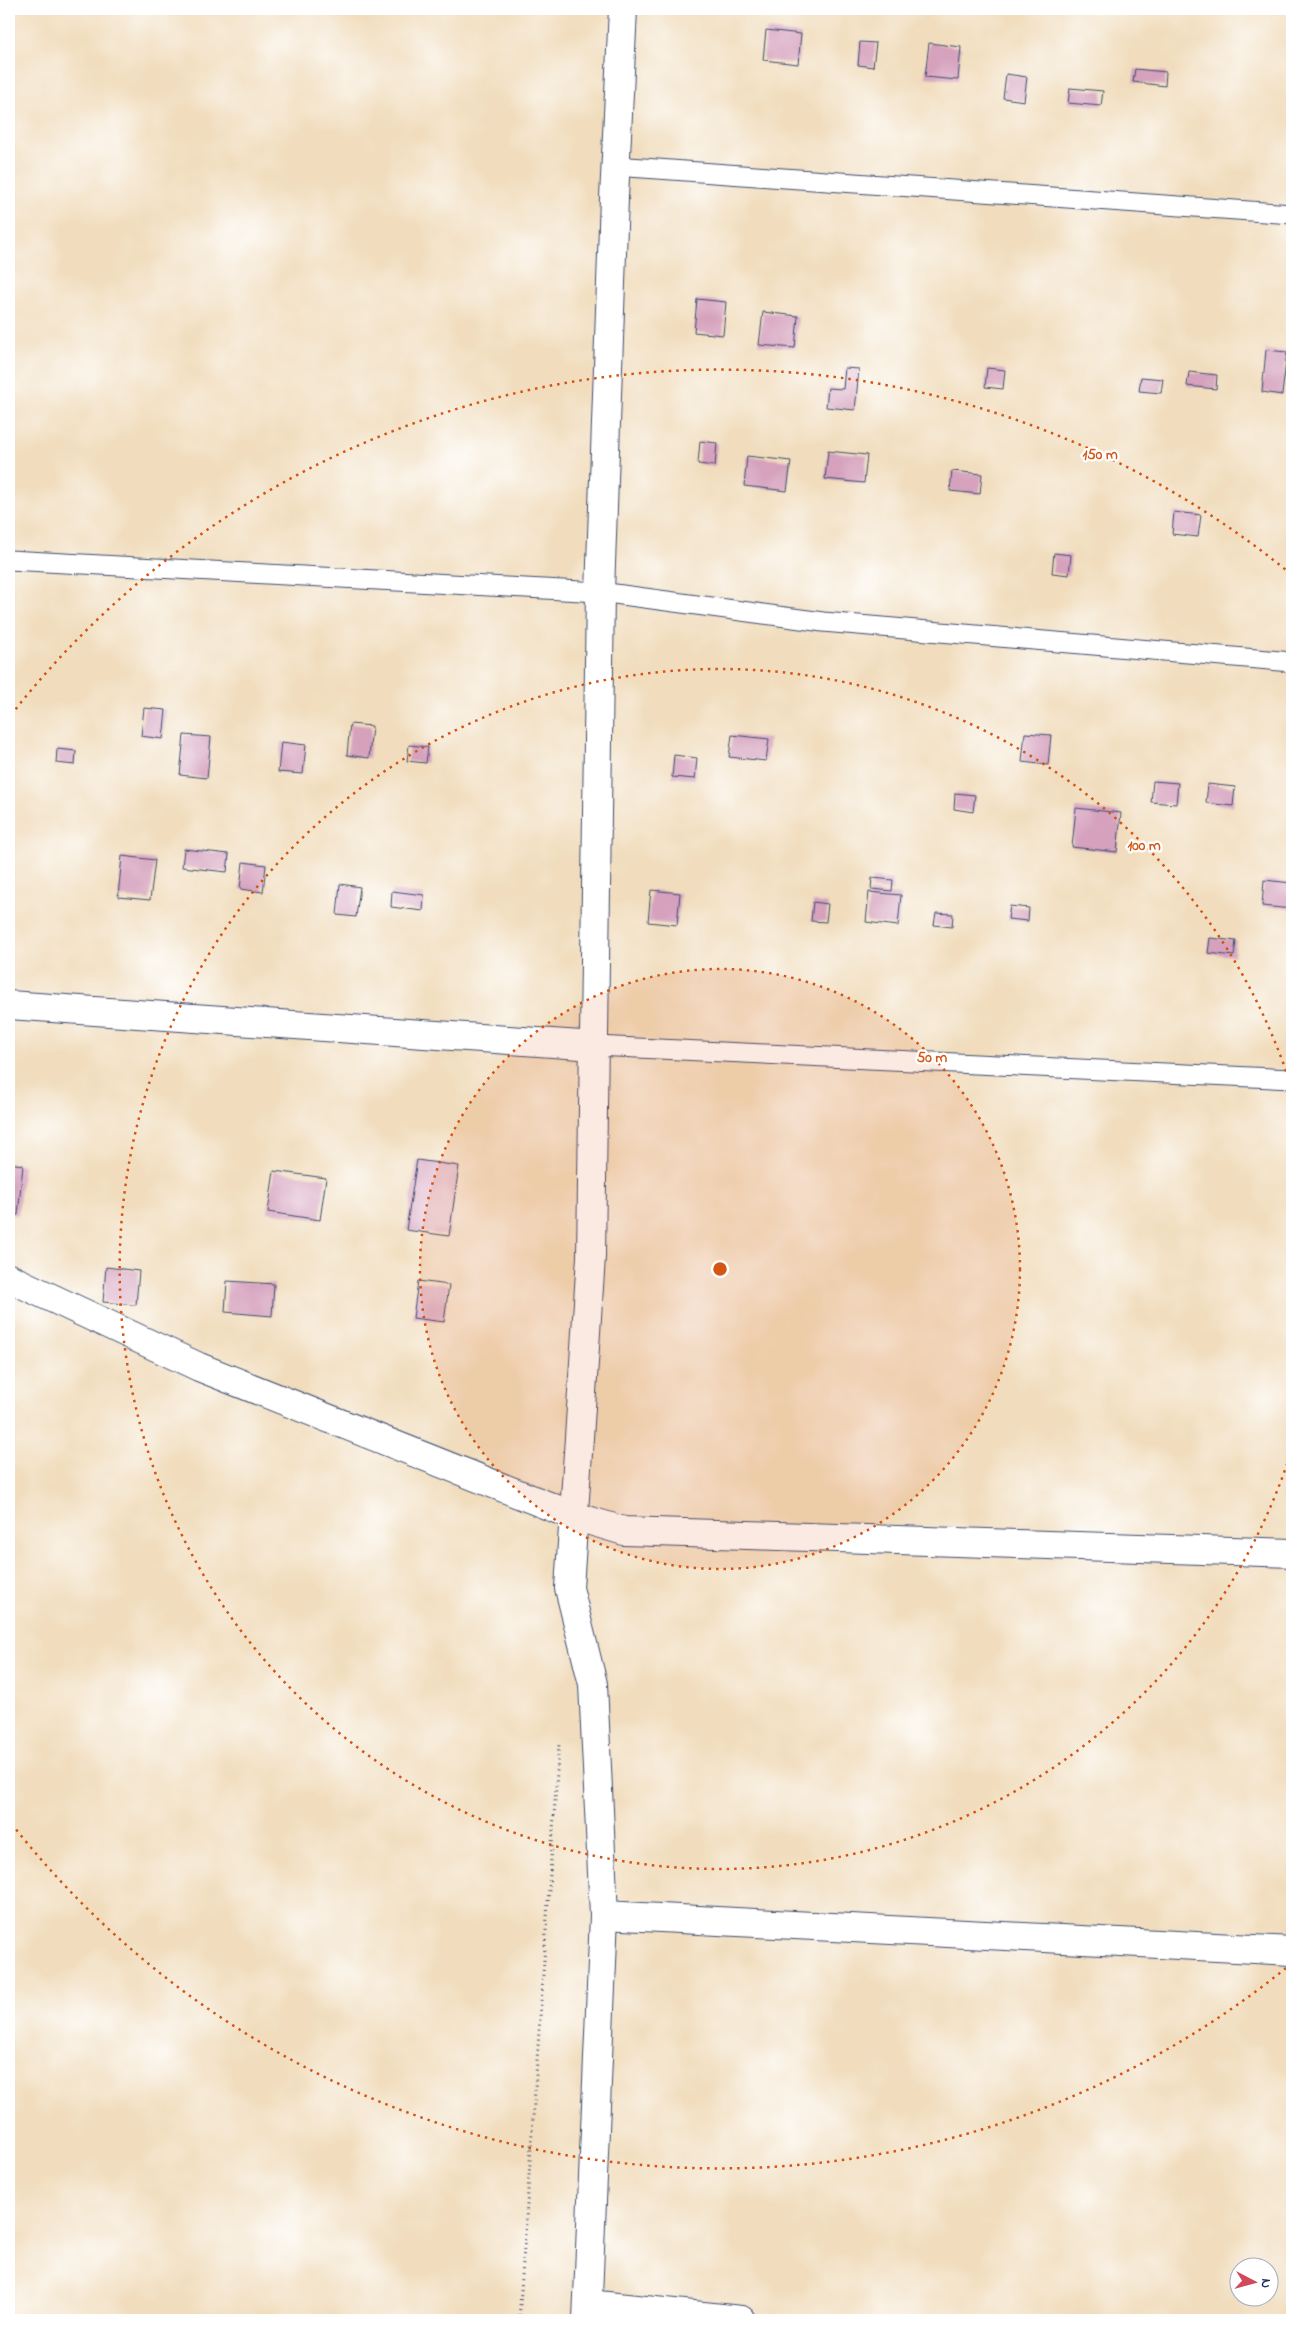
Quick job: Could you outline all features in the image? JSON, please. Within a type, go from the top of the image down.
[{"type":"street","points":[[624,9],[615,166],[600,592],[591,1256],[569,1588],[593,1684],[604,1915],[587,2312],[741,2320]]},
{"type":"street","points":[[9,1005],[595,1046]]},
{"type":"street","points":[[9,1278],[199,1367],[574,1516],[624,1531],[1292,1553]]},
{"type":"street","points":[[604,1915],[1292,1951]]},
{"type":"lane","points":[[615,166],[1292,214]]},
{"type":"lane","points":[[9,560],[600,592],[823,622],[1292,662]]},
{"type":"lane","points":[[595,1046],[1292,1079]]},
{"type":"path","points":[[519,2320],[559,1737]]},
{"type":"building","points":[[766,30],[801,34],[798,64],[763,60]]},
{"type":"building","points":[[860,42],[876,43],[873,67],[858,65]]},
{"type":"building","points":[[929,43],[961,47],[958,80],[925,77]]},
{"type":"building","points":[[1135,69],[1166,72],[1165,86],[1133,82]]},
{"type":"building","points":[[1006,74],[1027,77],[1024,101],[1003,98]]},
{"type":"building","points":[[1070,88],[1103,91],[1101,106],[1068,103]]},
{"type":"building","points":[[697,299],[726,302],[723,335],[694,332]]},
{"type":"building","points":[[763,312],[798,316],[795,348],[759,345]]},
{"type":"building","points":[[1266,350],[1287,352],[1282,395],[1262,392]]},
{"type":"building","points":[[845,368],[859,369],[855,410],[826,407],[828,388],[843,389]]},
{"type":"building","points":[[987,368],[1005,370],[1003,389],[985,387]]},
{"type":"building","points":[[1189,372],[1217,375],[1216,389],[1187,386]]},
{"type":"building","points":[[1141,377],[1163,379],[1161,393],[1139,391]]},
{"type":"building","points":[[700,441],[717,443],[715,466],[698,464]]},
{"type":"building","points":[[828,451],[867,455],[864,483],[825,479]]},
{"type":"building","points":[[747,456],[791,461],[787,491],[744,486]]},
{"type":"building","points":[[952,471],[982,474],[980,494],[950,491]]},
{"type":"building","points":[[1174,512],[1201,515],[1198,537],[1172,534]]},
{"type":"building","points":[[1054,553],[1071,555],[1069,575],[1052,573]]},
{"type":"building","points":[[144,708],[166,710],[163,739],[141,736]]},
{"type":"building","points":[[350,724],[372,726],[369,758],[347,755]]},
{"type":"building","points":[[1025,733],[1051,735],[1048,765],[1022,762]]},
{"type":"building","points":[[184,735],[211,737],[207,778],[180,775]]},
{"type":"building","points":[[732,735],[769,739],[766,761],[729,757]]},
{"type":"building","points":[[281,742],[306,745],[303,774],[278,772]]},
{"type":"building","points":[[409,745],[428,747],[426,763],[407,761]]},
{"type":"building","points":[[57,749],[76,751],[75,765],[56,763]]},
{"type":"building","points":[[674,755],[697,758],[695,779],[672,777]]},
{"type":"building","points":[[1153,781],[1178,783],[1176,804],[1151,802]]},
{"type":"building","points":[[1208,784],[1235,787],[1233,806],[1206,803]]},
{"type":"building","points":[[955,793],[975,795],[973,812],[954,809]]},
{"type":"building","points":[[1292,804],[1292,817],[1289,816]]},
{"type":"building","points":[[1076,808],[1121,813],[1117,852],[1072,847]]},
{"type":"building","points":[[184,849],[229,854],[227,872],[182,867]]},
{"type":"building","points":[[122,856],[155,860],[150,900],[118,897]]},
{"type":"building","points":[[9,859],[14,860],[12,880],[9,879]]},
{"type":"building","points":[[243,862],[266,865],[263,892],[240,889]]},
{"type":"building","points":[[872,878],[893,880],[892,891],[871,889]]},
{"type":"building","points":[[1264,880],[1292,883],[1292,909],[1262,906]]},
{"type":"building","points":[[340,884],[360,887],[356,917],[337,915]]},
{"type":"building","points":[[651,890],[680,893],[677,925],[648,922]]},
{"type":"building","points":[[392,891],[424,895],[423,911],[391,907]]},
{"type":"building","points":[[869,892],[901,895],[898,926],[866,922]]},
{"type":"building","points":[[813,902],[828,904],[826,922],[811,921]]},
{"type":"building","points":[[1010,906],[1029,908],[1028,921],[1008,919]]},
{"type":"building","points":[[936,913],[953,914],[952,927],[934,925]]},
{"type":"building","points":[[1210,938],[1236,941],[1234,956],[1208,953]]},
{"type":"building","points":[[417,1160],[459,1166],[449,1236],[406,1230]]},
{"type":"building","points":[[9,1163],[23,1165],[18,1215],[9,1214]]},
{"type":"building","points":[[274,1171],[326,1178],[320,1220],[268,1212]]},
{"type":"building","points":[[106,1267],[139,1271],[136,1305],[103,1302]]},
{"type":"building","points":[[227,1281],[274,1284],[272,1316],[225,1312]]},
{"type":"building","points":[[418,1281],[449,1285],[444,1322],[413,1318]]}]
